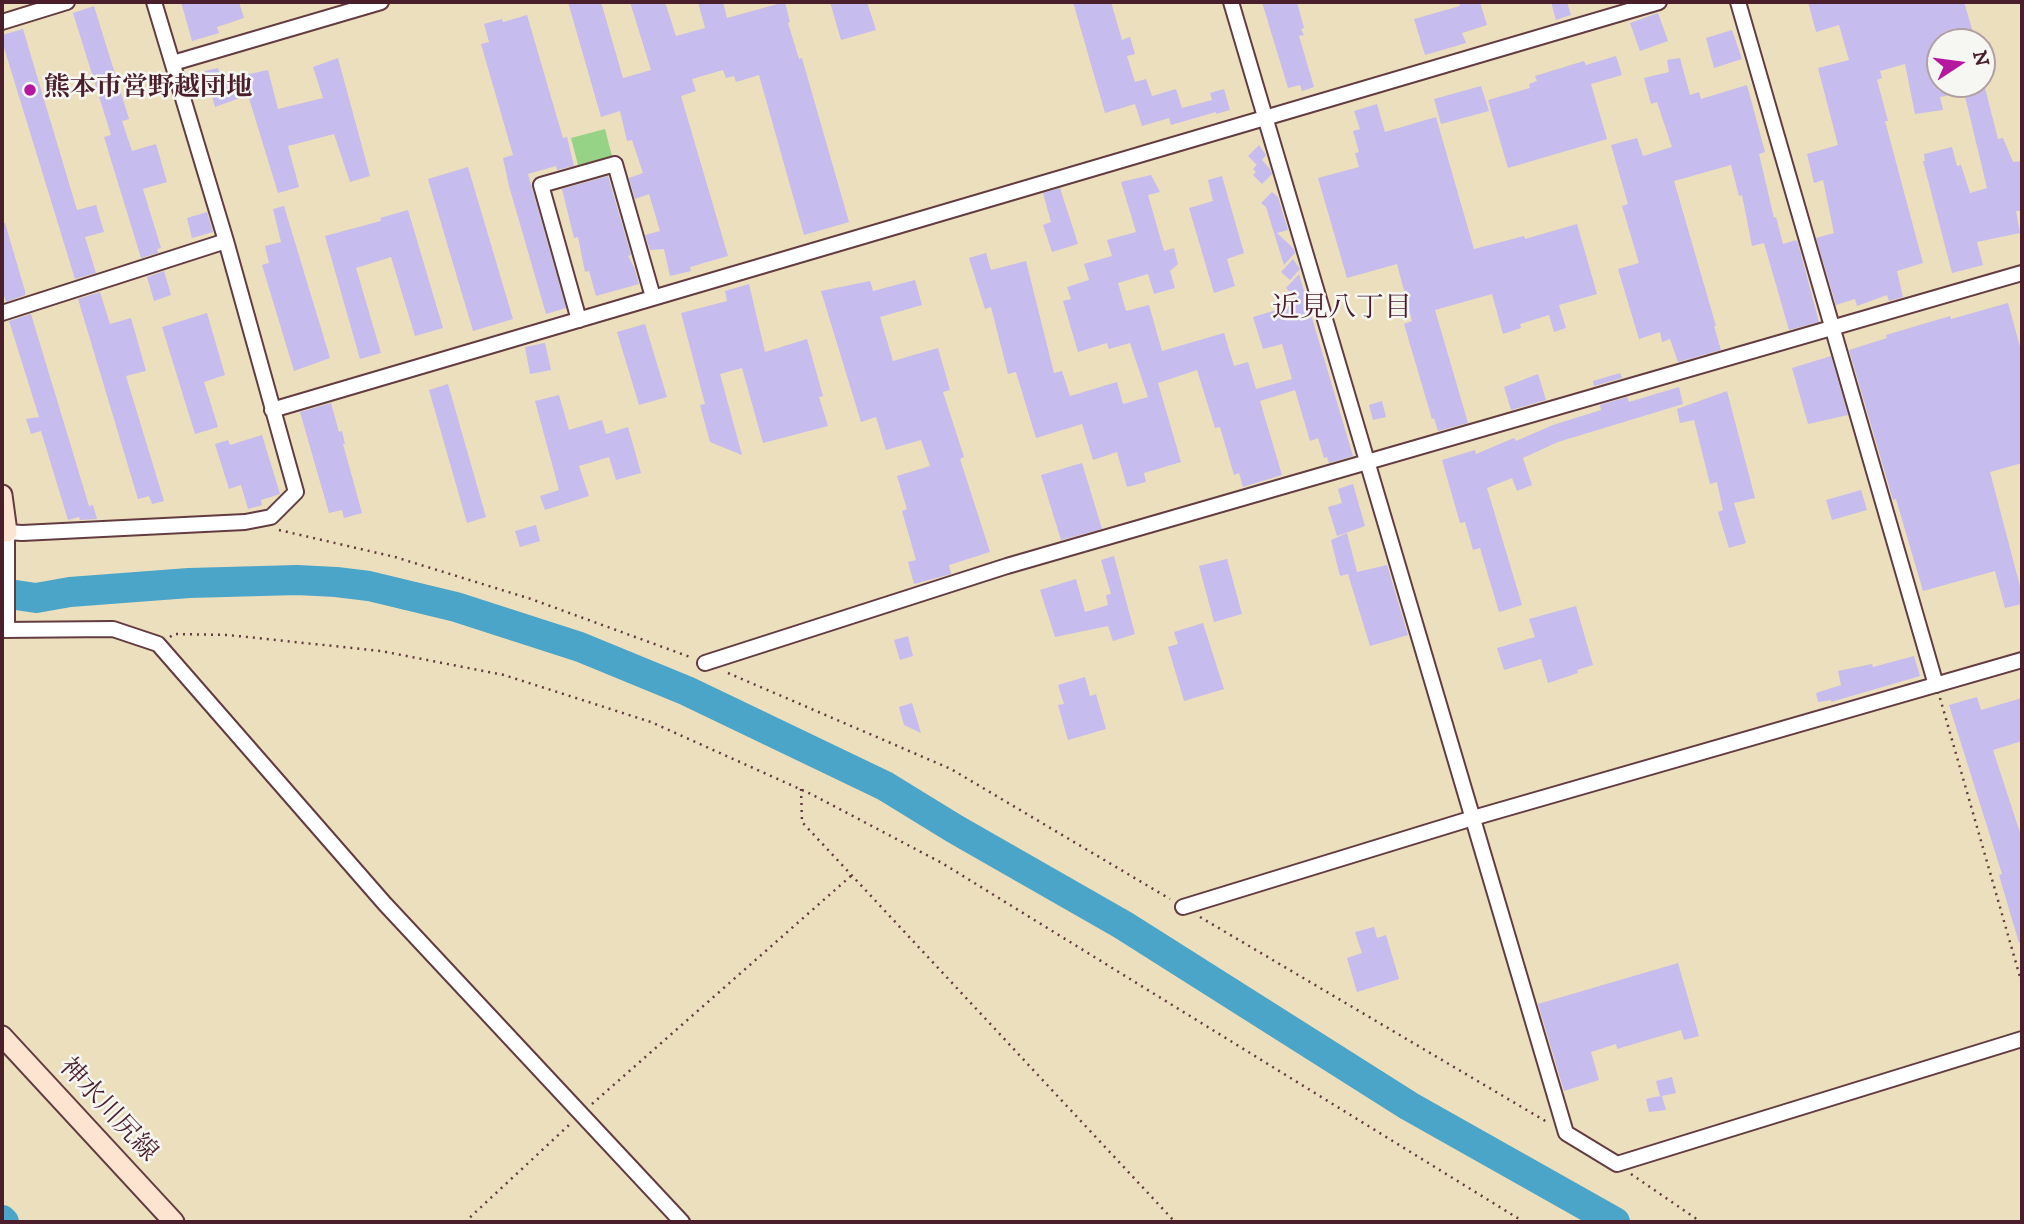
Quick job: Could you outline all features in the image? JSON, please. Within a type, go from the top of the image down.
[{"type":"main road","points":[[2,495],[8,531]]},
{"type":"main road","name":"神水川尻線","points":[[2,1036],[174,1222]]},
{"type":"street","points":[[2,22],[67,2]]},
{"type":"street","points":[[154,2],[226,241],[296,492],[271,517],[245,522],[22,533],[8,531],[5,628],[113,629],[158,644],[385,904],[682,1222]]},
{"type":"street","points":[[173,63],[381,2]]},
{"type":"street","points":[[1231,2],[1566,1133],[1617,1164],[2022,1039]]},
{"type":"street","points":[[272,410],[1659,2]]},
{"type":"street","points":[[1738,2],[1936,685]]},
{"type":"street","points":[[579,320],[541,185],[615,164],[653,298]]},
{"type":"street","points":[[2,313],[226,241]]},
{"type":"street","points":[[705,663],[1007,566],[2022,273]]},
{"type":"street","points":[[1183,907],[1473,818],[2022,660]]},
{"type":"path","points":[[245,522],[395,557],[531,599],[705,663],[951,769],[1566,1133]]},
{"type":"path","points":[[158,644],[174,634],[228,635],[381,650],[504,675],[652,722],[801,789],[942,863],[1524,1222]]},
{"type":"path","points":[[1936,685],[2022,984]]},
{"type":"path","points":[[801,789],[802,822],[1175,1222]]},
{"type":"path","points":[[465,1222],[582,1113],[852,875]]},
{"type":"path","points":[[1617,1164],[1701,1222]]},
{"type":"green space","points":[[605,129],[612,156],[578,165],[571,138]]},
{"type":"building","points":[[181,2],[239,2],[244,18],[217,27],[219,33],[192,41]]},
{"type":"building","points":[[568,2],[601,2],[623,78],[651,70],[630,2],[665,2],[676,36],[705,28],[698,2],[723,2],[727,18],[785,2],[790,22],[788,23],[799,59],[802,58],[849,222],[804,235],[759,75],[736,82],[734,76],[726,78],[723,70],[692,79],[696,91],[681,96],[728,256],[690,267],[691,271],[670,276],[664,249],[650,250],[645,235],[660,231],[649,194],[635,199],[629,178],[643,173],[632,140],[627,141],[620,111],[601,117]]},
{"type":"building","points":[[830,2],[867,2],[876,30],[841,40]]},
{"type":"building","points":[[1073,2],[1111,2],[1122,40],[1130,37],[1135,54],[1127,56],[1135,82],[1146,79],[1152,96],[1176,89],[1182,108],[1212,100],[1210,93],[1224,89],[1230,110],[1171,125],[1169,118],[1142,126],[1135,104],[1105,113]]},
{"type":"building","points":[[1262,2],[1297,2],[1304,28],[1301,29],[1304,35],[1299,36],[1314,87],[1302,91],[1300,85],[1288,88]]},
{"type":"building","points":[[1459,2],[1480,2],[1487,25],[1462,33],[1466,43],[1425,55],[1414,19],[1460,6]]},
{"type":"building","points":[[1551,2],[1567,2],[1571,15],[1556,20]]},
{"type":"building","points":[[1808,2],[1964,2],[1972,28],[1926,28],[1926,98],[1940,98],[1943,110],[1915,114],[1905,64],[1880,71],[1882,78],[1877,80],[1888,121],[1885,121],[1923,263],[1897,271],[1903,297],[1889,301],[1887,295],[1857,306],[1855,299],[1836,305],[1816,238],[1834,233],[1823,180],[1814,183],[1807,154],[1838,145],[1818,68],[1849,60],[1839,25],[1816,32]]},
{"type":"building","points":[[94,6],[129,119],[122,121],[132,151],[156,144],[167,182],[143,189],[161,248],[157,249],[158,253],[141,258],[104,137],[111,135],[73,13]]},
{"type":"building","points":[[1658,13],[1668,41],[1640,51],[1630,23]]},
{"type":"building","points":[[527,15],[563,138],[567,137],[574,166],[557,170],[556,166],[528,174],[566,308],[546,314],[509,186],[503,158],[513,155],[481,44],[489,42],[484,24]]},
{"type":"building","points":[[23,29],[77,210],[96,205],[104,232],[85,237],[96,273],[75,279],[2,41],[2,35]]},
{"type":"building","points":[[1732,30],[1742,59],[1714,68],[1706,38]]},
{"type":"building","points":[[1616,56],[1622,75],[1591,84],[1607,139],[1508,168],[1488,100],[1530,88],[1529,84],[1537,81],[1535,76],[1584,61],[1586,65]]},
{"type":"building","points":[[338,58],[370,176],[350,182],[334,134],[288,146],[299,187],[278,193],[248,95],[215,107],[205,71],[218,68],[221,80],[268,70],[278,109],[323,98],[313,67]]},
{"type":"building","points":[[1680,58],[1690,95],[1699,92],[1701,99],[1747,85],[1765,152],[1759,154],[1774,218],[1776,217],[1783,244],[1796,240],[1798,243],[1819,322],[1789,330],[1764,243],[1752,246],[1742,195],[1739,196],[1731,165],[1674,181],[1721,350],[1678,362],[1670,339],[1662,342],[1660,332],[1639,339],[1618,269],[1639,263],[1622,206],[1628,204],[1611,145],[1637,138],[1643,156],[1672,147],[1657,102],[1651,104],[1644,78],[1669,72],[1667,60]]},
{"type":"building","points":[[1481,86],[1489,111],[1441,124],[1434,99]]},
{"type":"building","points":[[1965,98],[1988,98],[1998,139],[2003,138],[2013,162],[2022,161],[2022,211],[2016,211],[2020,233],[1977,242],[1983,265],[1952,273],[1923,161],[1924,154],[1952,147],[1957,166],[1961,165],[1970,193],[1987,188]]},
{"type":"building","points":[[1377,104],[1385,132],[1436,117],[1474,249],[1524,236],[1525,239],[1577,224],[1597,294],[1559,305],[1566,328],[1554,332],[1549,315],[1520,324],[1521,328],[1503,334],[1492,294],[1435,310],[1468,423],[1438,431],[1404,324],[1412,321],[1397,264],[1347,278],[1318,178],[1359,167],[1355,153],[1359,152],[1353,131],[1360,129],[1354,111]]},
{"type":"building","points":[[1259,145],[1266,155],[1262,160],[1272,174],[1262,184],[1253,175],[1256,172],[1253,169],[1257,165],[1248,156]]},
{"type":"building","points":[[468,167],[513,319],[473,331],[428,179]]},
{"type":"building","points":[[1151,175],[1160,192],[1148,195],[1164,251],[1174,248],[1178,264],[1170,271],[1175,288],[1154,294],[1148,274],[1118,283],[1126,311],[1149,305],[1162,351],[1224,333],[1234,366],[1248,362],[1256,389],[1292,379],[1282,344],[1263,349],[1253,317],[1300,303],[1286,288],[1299,274],[1353,456],[1329,463],[1327,457],[1324,458],[1318,438],[1310,441],[1295,390],[1260,401],[1282,475],[1243,487],[1239,473],[1234,475],[1220,427],[1215,428],[1197,370],[1158,383],[1181,462],[1144,473],[1146,482],[1127,487],[1117,452],[1093,460],[1082,424],[1036,438],[1016,372],[1008,374],[991,307],[985,309],[969,258],[986,253],[991,270],[1026,261],[1054,373],[1062,371],[1070,396],[1117,382],[1123,404],[1148,397],[1130,343],[1109,349],[1107,343],[1078,352],[1063,301],[1071,299],[1067,287],[1089,280],[1084,264],[1112,256],[1107,240],[1136,232],[1121,182]]},
{"type":"building","points":[[608,176],[631,255],[628,256],[639,284],[596,296],[589,271],[585,272],[578,237],[574,238],[562,189]]},
{"type":"building","points":[[1222,176],[1244,253],[1227,259],[1235,286],[1214,293],[1189,208],[1213,201],[1208,180]]},
{"type":"building","points":[[1060,188],[1078,244],[1052,252],[1043,225],[1051,222],[1043,193]]},
{"type":"building","points":[[1272,192],[1278,197],[1288,230],[1277,233],[1295,253],[1284,265],[1266,207],[1261,203]]},
{"type":"building","points":[[284,206],[330,358],[294,371],[262,265],[269,263],[265,246],[281,242],[273,209]]},
{"type":"building","points":[[408,210],[443,328],[415,336],[391,257],[356,268],[381,353],[360,359],[325,236],[381,221],[380,218]]},
{"type":"building","points":[[207,212],[213,232],[192,238],[187,218]]},
{"type":"building","points":[[2,223],[5,223],[25,291],[25,295],[6,302],[2,289]]},
{"type":"building","points":[[1293,259],[1300,269],[1290,280],[1281,272]]},
{"type":"building","points":[[164,271],[171,295],[154,301],[147,277]]},
{"type":"building","points":[[915,280],[922,305],[880,317],[893,361],[938,348],[950,390],[943,392],[964,457],[960,459],[990,552],[949,565],[951,574],[914,584],[908,562],[916,560],[902,511],[907,509],[897,476],[930,466],[921,440],[886,450],[876,417],[861,422],[821,291],[870,281],[873,291]]},
{"type":"building","points":[[749,284],[765,352],[807,339],[823,396],[819,397],[828,426],[763,443],[742,368],[720,374],[742,455],[710,442],[700,405],[705,404],[681,313],[727,301],[725,291]]},
{"type":"building","points":[[100,292],[110,324],[131,318],[146,371],[126,376],[164,501],[152,504],[149,496],[138,499],[78,299]]},
{"type":"building","points":[[2008,303],[2022,354],[2022,463],[1990,472],[2022,594],[2022,604],[2005,608],[1995,571],[1923,591],[1849,350],[1887,338],[1886,335],[1950,316],[1951,319]]},
{"type":"building","points":[[207,313],[225,375],[204,382],[218,427],[195,434],[162,327]]},
{"type":"building","points":[[31,314],[89,506],[93,505],[97,519],[80,520],[79,517],[68,520],[41,431],[31,434],[26,419],[39,417],[9,321]]},
{"type":"building","points":[[645,324],[667,397],[639,405],[617,332]]},
{"type":"building","points":[[545,343],[551,370],[530,374],[525,347]]},
{"type":"building","points":[[1831,356],[1848,415],[1808,424],[1792,368]]},
{"type":"building","points":[[1620,373],[1622,378],[1594,386],[1593,381]]},
{"type":"building","points":[[1538,374],[1546,400],[1511,410],[1504,387]]},
{"type":"building","points":[[448,384],[486,517],[467,523],[429,390]]},
{"type":"building","points":[[1679,387],[1683,404],[1558,442],[1523,458],[1532,485],[1517,491],[1512,478],[1487,488],[1522,605],[1499,612],[1480,548],[1473,550],[1465,522],[1460,523],[1442,460],[1475,450],[1476,454],[1514,438],[1516,441],[1553,425],[1601,410],[1600,405],[1627,397],[1629,402]]},
{"type":"building","points":[[1727,391],[1755,498],[1734,503],[1746,543],[1729,548],[1718,512],[1723,510],[1717,482],[1710,484],[1694,420],[1680,423],[1677,409]]},
{"type":"building","points":[[559,395],[569,430],[602,420],[606,434],[628,427],[641,473],[616,480],[609,457],[579,466],[589,496],[545,510],[540,496],[559,490],[535,401]]},
{"type":"building","points":[[1382,401],[1386,417],[1373,420],[1369,405]]},
{"type":"building","points":[[331,403],[339,432],[342,431],[343,444],[362,513],[344,518],[342,510],[329,513],[300,412]]},
{"type":"building","points":[[262,435],[280,494],[261,500],[262,505],[248,509],[241,485],[229,489],[215,444],[228,440],[230,445]]},
{"type":"building","points":[[1082,463],[1102,529],[1061,540],[1041,475]]},
{"type":"building","points":[[1353,484],[1365,526],[1337,536],[1328,507],[1342,503],[1338,489]]},
{"type":"building","points":[[1861,490],[1867,510],[1832,520],[1826,500]]},
{"type":"building","points":[[536,525],[540,541],[520,547],[515,531]]},
{"type":"building","points":[[1347,533],[1357,572],[1387,565],[1408,635],[1370,646],[1348,574],[1340,576],[1331,540]]},
{"type":"building","points":[[1114,556],[1135,634],[1113,641],[1108,626],[1055,637],[1040,590],[1076,579],[1085,612],[1108,605],[1106,595],[1111,594],[1101,560]]},
{"type":"building","points":[[1227,559],[1242,614],[1214,622],[1199,566]]},
{"type":"building","points":[[1576,606],[1593,665],[1548,683],[1541,659],[1504,670],[1497,648],[1535,637],[1529,619]]},
{"type":"building","points":[[1203,623],[1224,689],[1184,701],[1168,647],[1178,644],[1174,632]]},
{"type":"building","points":[[908,636],[913,656],[900,660],[894,640]]},
{"type":"building","points":[[1914,656],[1920,676],[1831,702],[1818,702],[1816,693],[1841,685],[1838,671],[1872,664],[1873,667]]},
{"type":"building","points":[[1085,677],[1090,696],[1096,694],[1106,729],[1068,740],[1058,705],[1064,704],[1058,685]]},
{"type":"building","points":[[1977,697],[1981,710],[2022,698],[2022,741],[1993,750],[2022,839],[2022,942],[2019,943],[1999,875],[2002,874],[1949,705]]},
{"type":"building","points":[[912,703],[921,733],[904,725],[899,707]]},
{"type":"building","points":[[1374,927],[1377,938],[1386,935],[1399,979],[1357,992],[1347,958],[1362,953],[1355,932]]},
{"type":"building","points":[[1678,963],[1699,1036],[1684,1040],[1681,1030],[1617,1049],[1616,1044],[1591,1052],[1599,1080],[1564,1091],[1538,1004]]},
{"type":"building","points":[[1672,1077],[1676,1093],[1662,1096],[1666,1110],[1649,1112],[1646,1099],[1660,1096],[1656,1081]]},
{"type":"waterway","points":[[2,593],[36,598],[70,592],[189,583],[297,580],[336,582],[369,586],[456,607],[580,647],[687,691],[885,786],[1123,925],[1409,1106],[1615,1222]]},
{"type":"place","name":"熊本市営野越団地","points":[[30,90]]},
{"type":"district","name":"近見八丁目","points":[[1342,310]]}]
